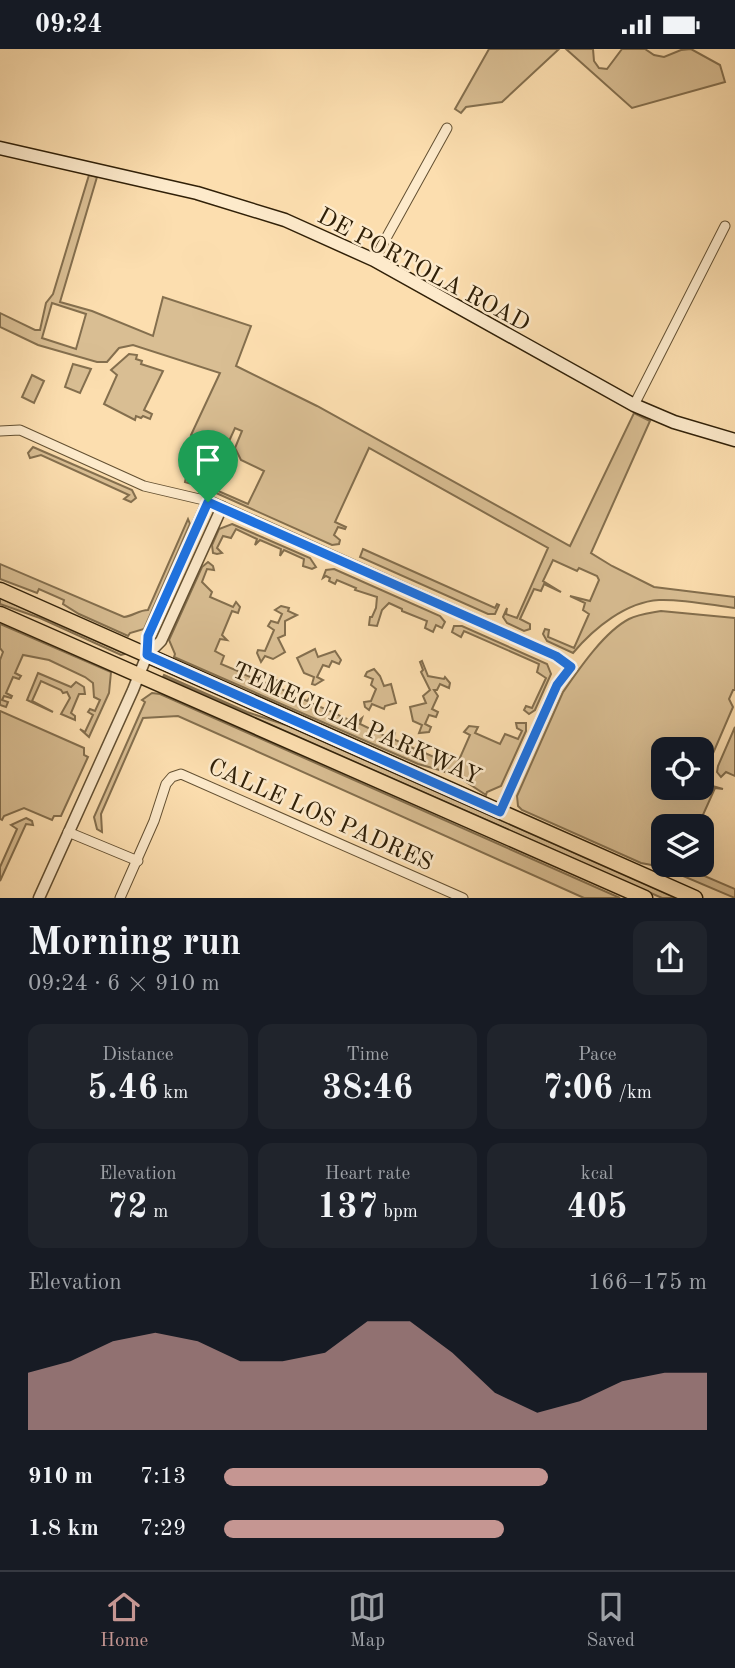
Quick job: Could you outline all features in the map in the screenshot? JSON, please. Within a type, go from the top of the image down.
[{"type":"main road","name":"DE PORTOLA ROAD","points":[[0,148],[197,193],[295,224],[374,260],[634,405],[674,422],[735,440]]},
{"type":"main road","name":"TEMECULA PARKWAY","points":[[0,590],[695,898]]},
{"type":"main road","name":"TEMECULA PARKWAY","points":[[0,614],[645,898]]},
{"type":"street","points":[[374,260],[447,128]]},
{"type":"street","points":[[634,405],[725,226]]},
{"type":"street","points":[[0,431],[20,430],[145,486],[222,507],[556,656],[571,667],[557,685],[500,812]]},
{"type":"street","points":[[39,898],[139,676],[147,655],[148,636],[208,502]]},
{"type":"street","points":[[147,655],[161,641],[222,507]]},
{"type":"street","name":"CALLE LOS PADRES","points":[[138,861],[166,783],[181,774],[463,898]]},
{"type":"street","points":[[68,832],[138,861],[120,898]]},
{"type":"shaded area","points":[[489,49],[559,49],[502,102],[466,107],[461,113],[455,109]]},
{"type":"shaded area","points":[[566,49],[593,49],[594,61],[599,68],[607,69],[622,49],[645,49],[664,57],[691,49],[720,65],[725,82],[632,108]]},
{"type":"shaded area","points":[[89,175],[97,177],[60,302],[92,311],[153,336],[163,297],[251,326],[236,366],[317,406],[570,546],[634,413],[650,421],[591,553],[654,587],[735,597],[735,608],[678,600],[647,602],[612,618],[591,634],[573,653],[547,641],[543,634],[545,629],[549,630],[548,637],[574,648],[589,614],[583,610],[585,603],[570,596],[590,601],[599,580],[597,576],[579,568],[577,571],[553,560],[543,581],[561,592],[544,584],[541,591],[534,589],[520,619],[530,624],[530,629],[524,631],[507,623],[503,617],[507,608],[506,614],[517,618],[548,548],[369,448],[335,522],[346,527],[338,527],[334,535],[340,540],[339,544],[332,545],[205,488],[185,482],[186,477],[248,504],[264,471],[241,460],[235,448],[242,431],[235,428],[225,450],[191,435],[220,373],[133,345],[119,348],[107,362],[97,362],[38,345],[0,327],[0,313],[40,330],[46,303],[53,294]],"holes":[[[52,303],[86,314],[76,349],[42,338]]]},
{"type":"shaded area","points":[[129,354],[137,355],[136,359],[142,361],[141,364],[163,371],[144,410],[152,414],[150,419],[136,416],[135,420],[104,404],[117,375],[111,370]]},
{"type":"shaded area","points":[[73,364],[91,369],[80,393],[65,387]]},
{"type":"shaded area","points":[[32,375],[44,381],[34,403],[22,397]]},
{"type":"shaded area","points":[[33,447],[132,490],[136,498],[131,502],[124,499],[129,495],[41,455],[30,458],[28,453]]},
{"type":"shaded area","points":[[188,519],[190,524],[144,629],[128,636],[79,614],[63,604],[64,600],[39,589],[37,593],[0,579],[0,564],[124,617],[148,610]]},
{"type":"shaded area","points":[[232,524],[310,558],[316,567],[312,569],[303,566],[304,559],[284,550],[280,556],[281,549],[260,540],[255,545],[257,539],[236,529],[231,538],[223,536],[217,548],[222,553],[213,553],[212,545],[219,529]]},
{"type":"shaded area","points":[[363,549],[495,608],[497,604],[499,605],[495,614],[488,614],[360,557]]},
{"type":"shaded area","points":[[208,562],[214,570],[207,569],[202,582],[212,592],[210,597],[233,607],[236,602],[240,607],[238,613],[232,611],[222,635],[227,640],[220,639],[215,651],[224,656],[221,664],[240,672],[244,665],[243,674],[273,686],[276,680],[279,681],[281,689],[307,701],[312,695],[311,703],[332,712],[337,706],[336,714],[356,723],[362,718],[360,724],[387,737],[392,731],[395,733],[393,739],[415,749],[419,743],[418,750],[445,762],[449,756],[459,760],[470,735],[464,732],[469,726],[478,727],[475,733],[500,744],[505,734],[518,739],[522,731],[517,728],[516,723],[526,723],[526,731],[501,786],[486,795],[443,771],[418,764],[174,657],[169,640],[202,567]]},
{"type":"shaded area","points":[[334,569],[440,616],[445,622],[442,628],[436,625],[433,632],[425,628],[427,621],[389,603],[382,610],[377,626],[369,625],[377,597],[355,590],[356,588],[337,580],[335,584],[326,576],[323,578],[326,570]]},
{"type":"shaded area","points":[[0,598],[125,654],[121,655],[40,618],[0,604]]},
{"type":"shaded area","points":[[281,606],[289,608],[288,611],[297,615],[285,621],[285,635],[278,638],[285,652],[273,659],[265,656],[261,662],[258,650],[265,651],[274,630],[268,626],[271,621],[278,623],[282,614],[275,610]]},
{"type":"shaded area","points":[[661,611],[735,618],[735,690],[729,699],[733,707],[714,751],[714,737],[651,737],[651,800],[710,800],[703,814],[651,814],[651,865],[641,863],[522,810],[518,806],[517,796],[563,692],[601,642],[620,625],[637,616]]},
{"type":"shaded area","points":[[0,624],[111,672],[109,693],[89,737],[80,729],[85,732],[93,715],[88,712],[90,709],[95,711],[100,700],[94,697],[93,683],[49,660],[23,655],[15,673],[21,676],[19,679],[13,677],[6,693],[12,696],[4,696],[2,700],[8,702],[6,707],[0,705],[0,660],[3,652],[0,648]]},
{"type":"shaded area","points":[[454,626],[462,626],[547,664],[551,674],[535,710],[529,714],[524,710],[526,706],[532,708],[546,678],[537,672],[539,664],[464,631],[461,637],[452,632]]},
{"type":"shaded area","points":[[315,649],[318,657],[335,651],[341,660],[339,664],[332,661],[329,667],[323,665],[317,677],[323,680],[315,685],[312,684],[314,677],[304,673],[297,658]]},
{"type":"shaded area","points":[[422,661],[428,676],[445,677],[450,683],[449,688],[440,684],[437,690],[434,690],[438,696],[432,709],[438,712],[436,717],[429,715],[425,724],[431,727],[429,732],[419,733],[422,725],[413,721],[410,707],[426,703],[423,696],[430,690],[421,672]]},
{"type":"shaded area","points":[[374,669],[384,686],[391,684],[396,703],[385,706],[384,709],[372,704],[369,710],[364,702],[371,701],[376,689],[371,685],[373,679],[365,676]]},
{"type":"shaded area","points":[[38,673],[71,687],[76,682],[84,687],[85,694],[79,694],[71,713],[75,720],[61,714],[70,698],[67,692],[63,693],[41,681],[32,701],[53,712],[27,700]]},
{"type":"shaded area","points":[[164,675],[247,712],[289,726],[676,898],[662,898],[163,677]]},
{"type":"shaded area","points":[[152,693],[160,694],[620,898],[584,898],[178,716],[143,718],[101,814],[102,832],[97,829],[94,817],[145,702],[142,700]]},
{"type":"shaded area","points":[[0,711],[84,748],[84,755],[88,757],[61,816],[54,816],[52,820],[24,808],[0,819]]},
{"type":"shaded area","points":[[735,727],[735,776],[726,772],[721,777],[717,772],[718,766]]},
{"type":"shaded area","points":[[26,818],[32,821],[33,825],[26,824],[0,881],[0,867],[17,829],[11,825]]},
{"type":"shaded area","points":[[686,877],[707,877],[735,889],[735,898]]},
{"type":"route","points":[[208,502],[556,656],[571,667],[557,685],[500,812],[147,655],[148,636],[208,502]]}]
